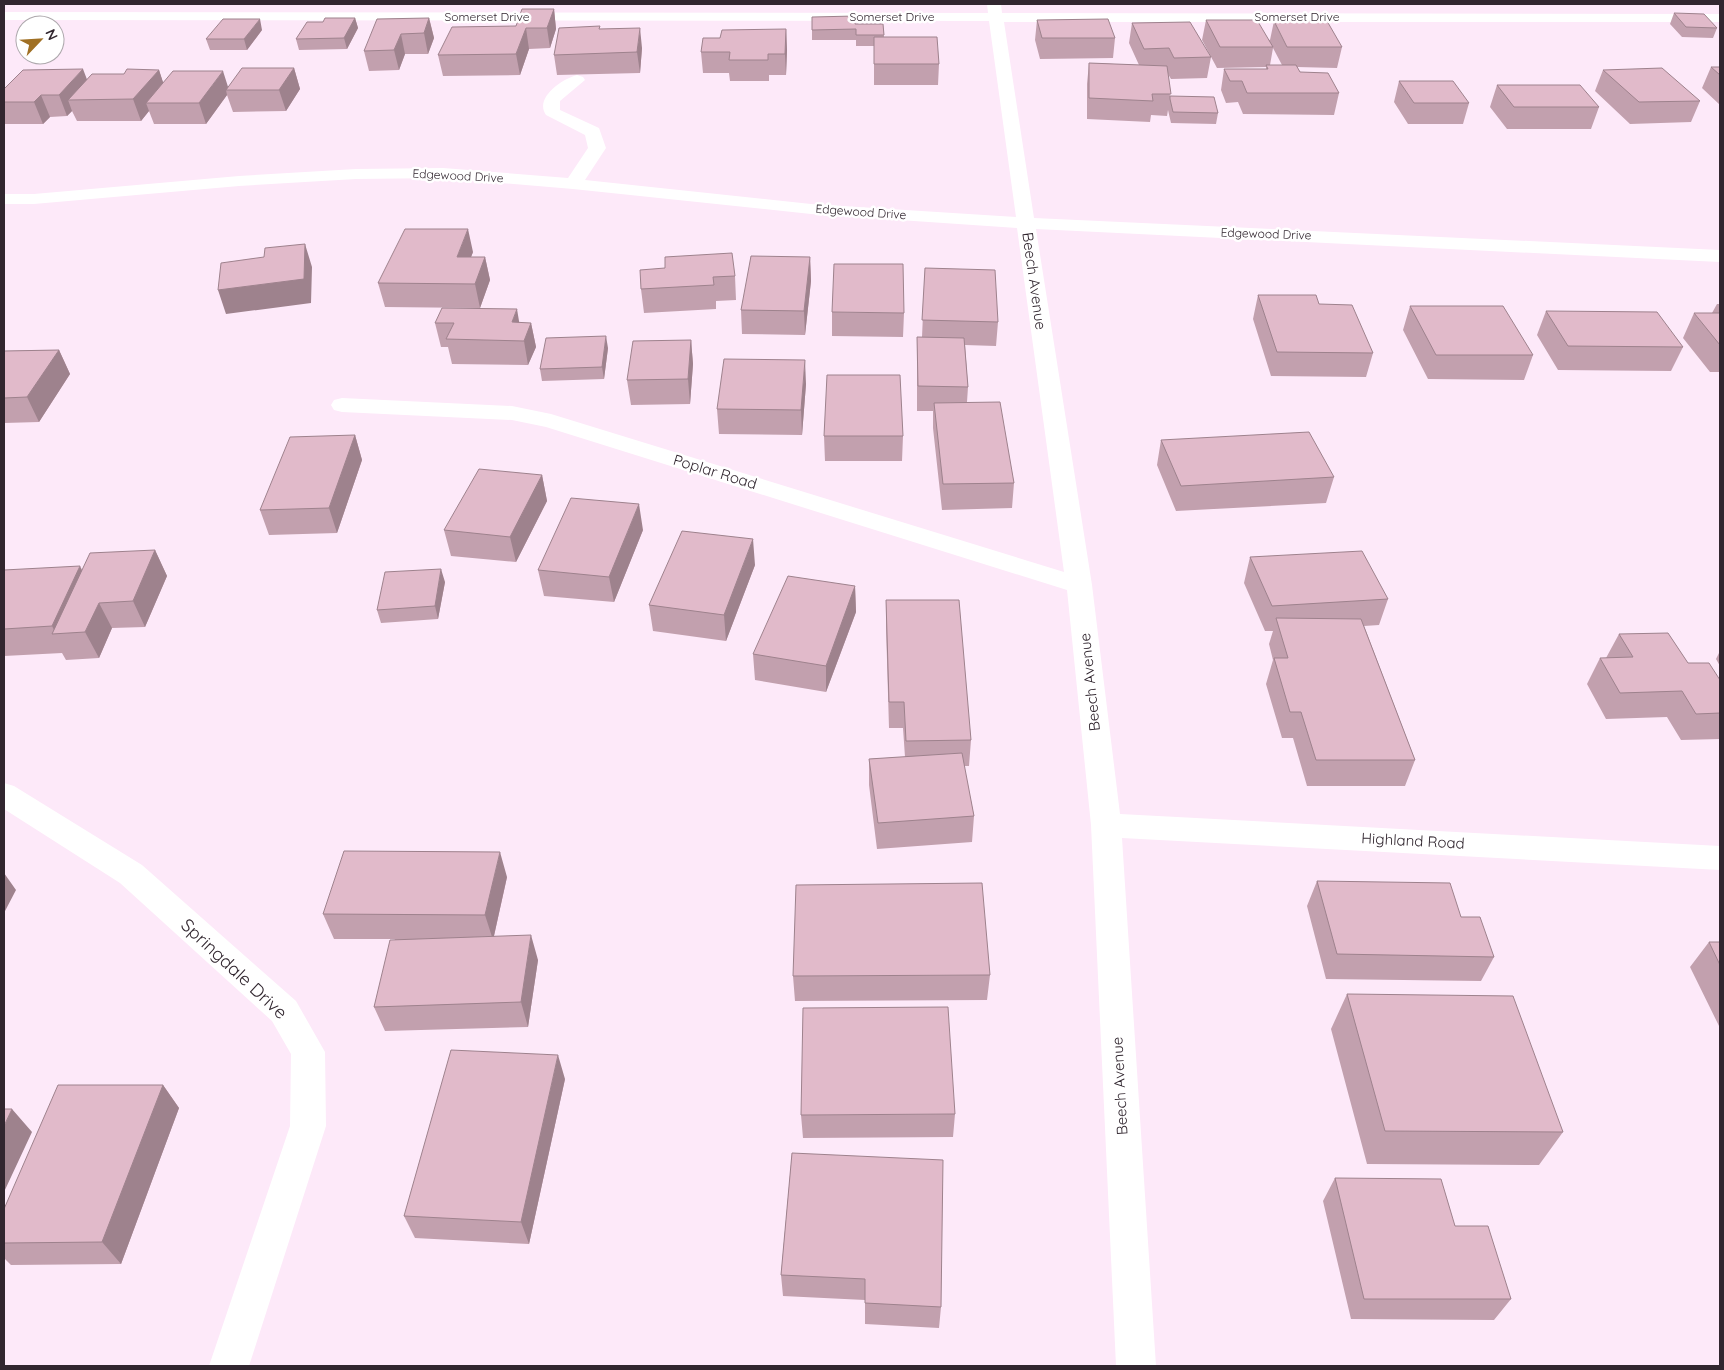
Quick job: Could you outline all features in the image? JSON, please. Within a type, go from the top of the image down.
[{"type":"street","points":[[255,18],[266,4]]},
{"type":"street","name":"Somerset Drive","points":[[4,16],[255,18],[996,10],[1720,18]]},
{"type":"street","name":"Beech Avenue","points":[[996,10],[1079,585],[1106,825],[1136,1366]]},
{"type":"street","points":[[573,184],[597,148],[592,132],[552,112],[552,100],[561,90],[578,80]]},
{"type":"street","name":"Edgewood Drive","points":[[4,199],[44,198],[240,181],[356,174],[443,173],[573,184],[811,209],[1026,223],[1720,256]]},
{"type":"street","name":"Poplar Road","points":[[342,405],[512,413],[551,421],[1079,585]]},
{"type":"street","name":"Springdale Drive","points":[[4,794],[131,874],[284,1011],[308,1052],[308,1126],[229,1366]]},
{"type":"street","name":"Highland Road","points":[[1106,825],[1720,858]]},
{"type":"building","points":[[522,9],[554,9],[547,28],[526,28],[516,54],[438,55],[452,27],[516,26]]},
{"type":"building","points":[[1674,13],[1704,14],[1717,28],[1686,27]]},
{"type":"building","points":[[855,16],[855,24],[883,24],[884,35],[856,35],[856,29],[812,30],[812,17]]},
{"type":"building","points":[[325,18],[355,18],[344,38],[296,39],[307,22],[323,22]]},
{"type":"building","points":[[429,18],[424,33],[401,34],[394,50],[364,51],[377,19]]},
{"type":"building","points":[[223,19],[260,19],[244,39],[206,39]]},
{"type":"building","points":[[1108,19],[1115,38],[1042,38],[1037,20]]},
{"type":"building","points":[[1206,20],[1257,20],[1273,47],[1220,47]]},
{"type":"building","points":[[1274,21],[1327,21],[1342,47],[1287,47]]},
{"type":"building","points":[[1190,22],[1211,57],[1174,58],[1169,48],[1144,49],[1132,23]]},
{"type":"building","points":[[600,26],[599,29],[640,28],[637,52],[554,55],[559,28]]},
{"type":"building","points":[[786,29],[785,54],[768,54],[768,60],[729,60],[730,52],[701,52],[703,38],[720,38],[722,30]]},
{"type":"building","points":[[874,37],[937,37],[939,64],[874,64]]},
{"type":"building","points":[[1089,63],[1167,66],[1171,94],[1152,94],[1153,101],[1089,98]]},
{"type":"building","points":[[1266,65],[1296,65],[1300,72],[1328,73],[1339,93],[1247,93],[1242,81],[1230,81],[1224,69],[1268,69]]},
{"type":"building","points":[[1711,67],[1720,67],[1720,75]]},
{"type":"building","points":[[242,68],[294,68],[279,90],[226,90]]},
{"type":"building","points":[[1662,68],[1700,101],[1639,102],[1603,70]]},
{"type":"building","points":[[83,69],[59,95],[41,95],[34,102],[4,102],[4,89],[23,70]]},
{"type":"building","points":[[127,69],[159,70],[133,99],[68,100],[92,74],[124,74]]},
{"type":"building","points":[[173,71],[223,71],[199,103],[146,103]]},
{"type":"building","points":[[1399,81],[1453,81],[1469,103],[1414,103]]},
{"type":"building","points":[[1497,85],[1580,85],[1599,107],[1514,107]]},
{"type":"building","points":[[1170,96],[1214,97],[1218,113],[1173,112]]},
{"type":"building","points":[[405,229],[468,229],[457,257],[485,257],[475,284],[378,283]]},
{"type":"building","points":[[305,244],[304,279],[218,290],[221,263],[264,257],[265,248]]},
{"type":"building","points":[[732,253],[735,276],[713,277],[714,285],[641,289],[640,270],[665,268],[665,257]]},
{"type":"building","points":[[751,256],[810,257],[804,311],[741,310]]},
{"type":"building","points":[[834,264],[903,264],[904,313],[832,312]]},
{"type":"building","points":[[925,268],[995,270],[998,322],[922,320]]},
{"type":"building","points":[[1258,295],[1316,295],[1319,304],[1352,305],[1373,353],[1277,352]]},
{"type":"building","points":[[1410,306],[1503,306],[1533,355],[1436,355]]},
{"type":"building","points":[[442,308],[517,309],[512,322],[531,323],[524,341],[446,339],[454,323],[435,323]]},
{"type":"building","points":[[1546,311],[1657,312],[1683,347],[1568,346]]},
{"type":"building","points":[[1694,313],[1720,313],[1720,345]]},
{"type":"building","points":[[606,336],[602,367],[540,369],[546,338]]},
{"type":"building","points":[[917,337],[964,338],[968,387],[918,386]]},
{"type":"building","points":[[691,340],[688,379],[627,380],[633,341]]},
{"type":"building","points":[[59,350],[27,397],[4,398],[4,351]]},
{"type":"building","points":[[724,359],[805,360],[801,410],[717,409]]},
{"type":"building","points":[[827,375],[900,375],[903,436],[824,436]]},
{"type":"building","points":[[1000,402],[1014,483],[943,484],[934,403]]},
{"type":"building","points":[[1309,432],[1334,477],[1181,486],[1161,440]]},
{"type":"building","points":[[355,435],[329,508],[260,510],[290,437]]},
{"type":"building","points":[[479,469],[542,475],[510,537],[444,530]]},
{"type":"building","points":[[571,498],[639,504],[609,577],[538,570]]},
{"type":"building","points":[[682,531],[753,539],[724,615],[649,605]]},
{"type":"building","points":[[155,550],[133,601],[99,603],[85,632],[52,634],[90,553]]},
{"type":"building","points":[[1362,551],[1388,599],[1272,606],[1250,557]]},
{"type":"building","points":[[80,566],[52,626],[4,629],[4,570]]},
{"type":"building","points":[[441,569],[435,606],[377,610],[385,572]]},
{"type":"building","points":[[788,576],[855,586],[826,666],[753,654]]},
{"type":"building","points":[[886,600],[959,600],[971,740],[906,741],[904,702],[889,702]]},
{"type":"building","points":[[1276,618],[1361,619],[1415,760],[1316,760],[1301,712],[1290,712],[1274,658],[1288,658]]},
{"type":"building","points":[[1668,633],[1688,663],[1709,663],[1720,680],[1720,713],[1696,714],[1682,691],[1620,693],[1600,658],[1633,657],[1619,634]]},
{"type":"building","points":[[962,753],[974,816],[878,823],[869,759]]},
{"type":"building","points":[[344,851],[500,852],[485,915],[323,914]]},
{"type":"building","points":[[1317,881],[1450,883],[1461,917],[1480,917],[1494,957],[1337,954]]},
{"type":"building","points":[[982,883],[990,975],[793,976],[796,885]]},
{"type":"building","points":[[531,935],[521,1002],[374,1007],[390,940]]},
{"type":"building","points":[[1709,942],[1720,942],[1720,965]]},
{"type":"building","points":[[1347,994],[1513,996],[1563,1132],[1385,1131]]},
{"type":"building","points":[[948,1007],[955,1114],[801,1115],[803,1008]]},
{"type":"building","points":[[451,1050],[558,1055],[521,1222],[404,1216]]},
{"type":"building","points":[[58,1085],[163,1085],[102,1242],[4,1243],[4,1209]]},
{"type":"building","points":[[4,1109],[12,1109],[4,1126]]},
{"type":"building","points":[[792,1153],[943,1160],[941,1307],[865,1303],[865,1279],[781,1275]]},
{"type":"building","points":[[1335,1178],[1441,1179],[1455,1226],[1488,1226],[1511,1299],[1364,1299]]}]
